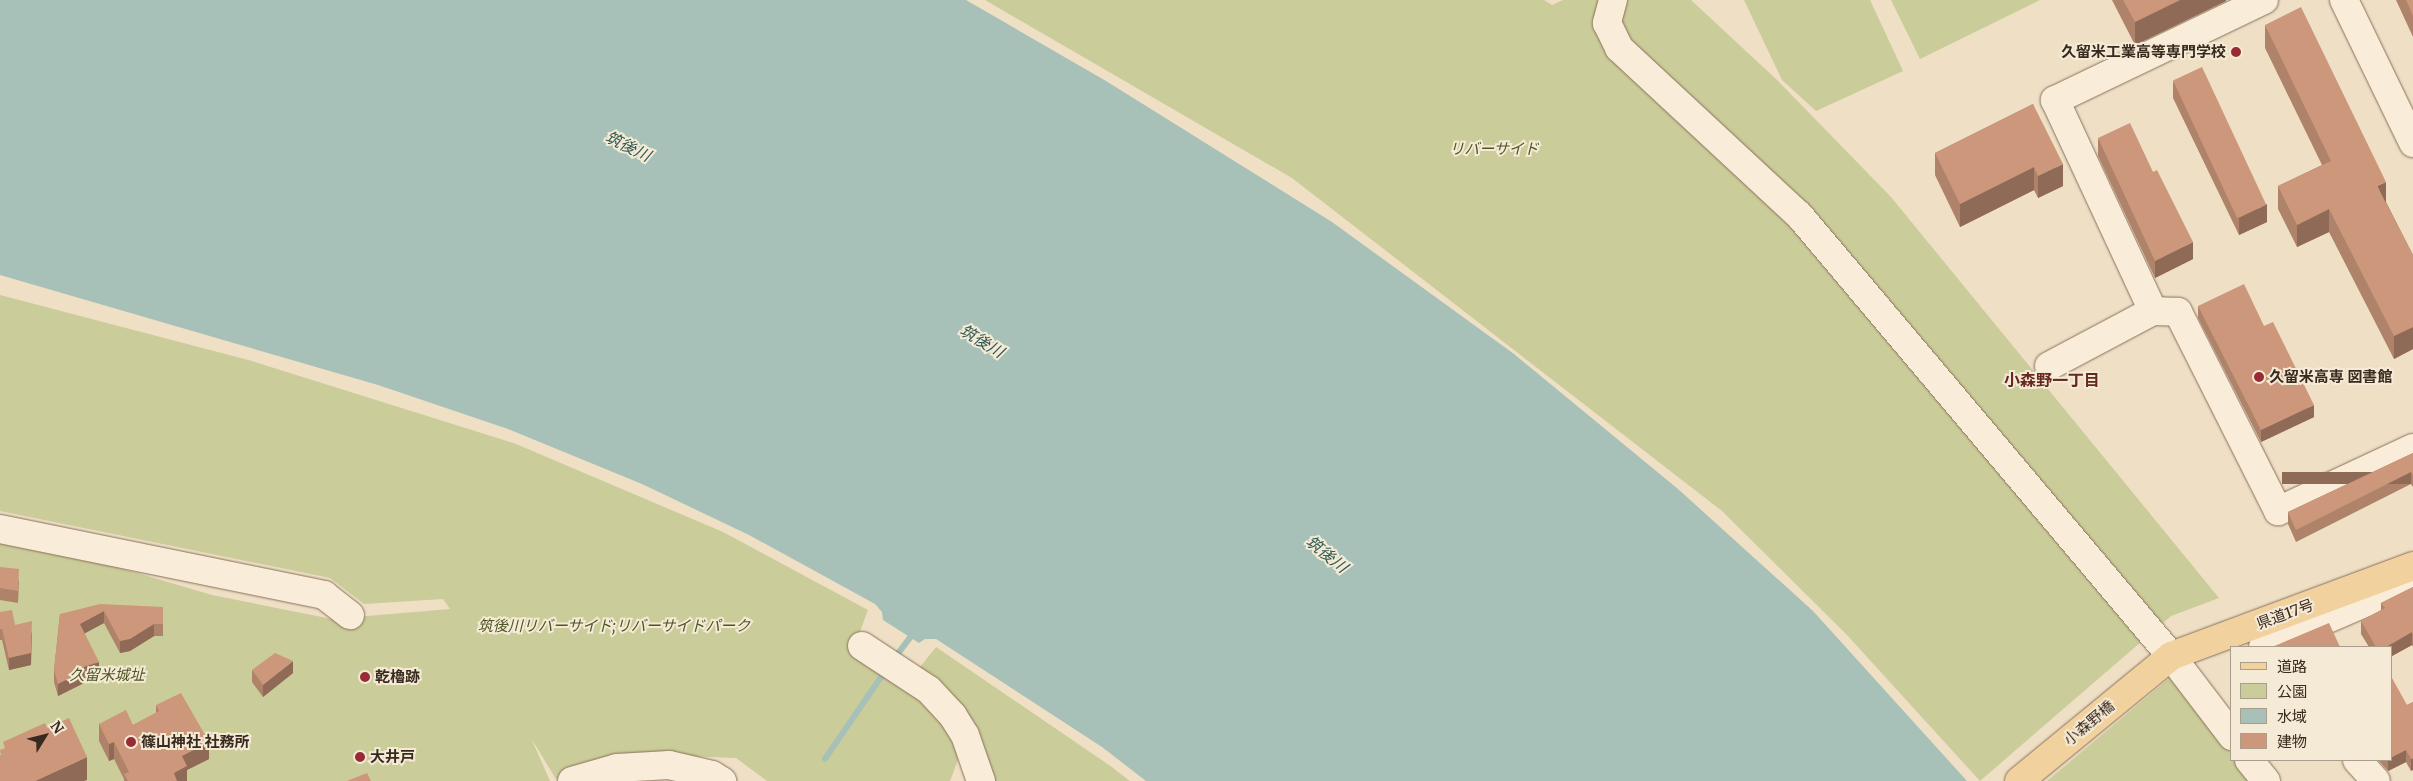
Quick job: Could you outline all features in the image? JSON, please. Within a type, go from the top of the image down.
[{"type":"main road","name":"県道17号","points":[[2165,660],[2413,566]]},
{"type":"main road","name":"小森野橋","points":[[2019,781],[2165,660]]},
{"type":"street","points":[[1613,0],[1607,23],[1619,48],[1798,215],[2165,660],[2230,734]]},
{"type":"street","points":[[2153,312],[2055,100],[2264,0]]},
{"type":"street","points":[[2344,0],[2413,143]]},
{"type":"street","points":[[2049,366],[2153,312],[2178,312],[2278,511],[2413,448]]},
{"type":"street","points":[[0,529],[324,595],[350,615]]},
{"type":"street","points":[[2265,646],[2413,582]]},
{"type":"street","points":[[862,646],[929,690],[953,716],[965,736],[972,777]]},
{"type":"street","points":[[2251,761],[2266,781]]},
{"type":"street","points":[[2358,761],[2376,781]]},
{"type":"street","points":[[572,781],[617,768],[669,766],[712,775],[722,781]]},
{"type":"green space","name":"リバーサイド","points":[[985,0],[1544,0],[1552,5],[1563,0],[1691,0],[1776,79],[1891,197],[2219,598],[2171,616],[1980,781],[1847,635],[1722,511],[1292,178]]},
{"type":"green space","points":[[1744,0],[1870,0],[1903,71],[1816,111],[1782,80]]},
{"type":"green space","points":[[1891,0],[2040,0],[1920,59]]},
{"type":"green space","name":"筑後川リバーサイド;リバーサイドパーク","points":[[0,295],[252,361],[516,444],[723,532],[868,610],[854,648],[928,699],[955,733],[958,760],[950,781],[767,781],[736,758],[634,754],[556,779],[531,738],[550,781],[0,781],[0,542],[59,550],[212,595],[332,619],[450,609],[443,599],[364,604],[330,578],[0,511]]},
{"type":"green space","points":[[936,647],[1130,781],[993,781],[917,671]]},
{"type":"green space","points":[[2172,676],[2230,749],[2230,761],[2238,761],[2254,781],[2047,781]]},
{"type":"water","name":"筑後川","points":[[0,0],[966,0],[1106,81],[1332,222],[1514,354],[1678,489],[1813,611],[1967,781],[1146,781],[1102,747],[936,639],[925,639],[919,643],[883,620],[882,612],[875,604],[749,535],[642,484],[508,429],[378,385],[0,275]]},
{"type":"building","points":[[2123,0],[2180,0],[2135,22]]},
{"type":"building","points":[[2406,0],[2413,0],[2413,16]]},
{"type":"building","points":[[2301,7],[2386,182],[2377,186],[2413,255],[2413,327],[2394,336],[2329,209],[2297,225],[2278,186],[2331,161],[2265,25]]},
{"type":"building","points":[[2202,67],[2266,205],[2237,218],[2173,81]]},
{"type":"building","points":[[2033,104],[2063,164],[2038,176],[2034,167],[1960,204],[1935,153]]},
{"type":"building","points":[[2130,123],[2153,172],[2157,170],[2193,242],[2155,261],[2098,138]]},
{"type":"building","name":"久留米高専 図書館","points":[[2244,284],[2264,326],[2273,322],[2314,405],[2261,430],[2198,306]]},
{"type":"building","points":[[2413,453],[2413,475],[2411,472],[2296,530],[2288,512]]},
{"type":"building","points":[[0,567],[19,569],[18,591],[0,588]]},
{"type":"building","points":[[2413,587],[2413,635],[2412,632],[2388,646],[2375,646],[2361,621],[2385,608],[2381,603]]},
{"type":"building","points":[[100,604],[163,607],[163,624],[154,624],[130,639],[120,641],[104,611],[80,624],[99,662],[83,667],[84,671],[58,684],[54,670],[60,614]]},
{"type":"building","points":[[12,610],[15,625],[32,621],[31,653],[9,658],[2,629],[0,629],[0,612]]},
{"type":"building","points":[[2329,623],[2340,646],[2274,646]]},
{"type":"building","points":[[275,653],[293,661],[263,685],[252,670]]},
{"type":"building","points":[[2393,680],[2407,705],[2413,702],[2413,758],[2411,759],[2406,750],[2393,756]]},
{"type":"building","points":[[181,693],[209,742],[182,756],[187,766],[174,773],[177,781],[128,781],[124,774],[129,772],[114,742],[109,744],[99,724],[126,710],[133,725],[159,711],[156,705]]},
{"type":"building","points":[[69,718],[87,757],[35,781],[0,781],[0,750],[5,748],[3,742],[45,723],[47,728]]},
{"type":"building","points":[[367,773],[371,781],[347,781]]},
{"type":"waterway","points":[[894,659],[914,632]]},
{"type":"waterway","points":[[825,759],[886,670]]},
{"type":"place","name":"久留米工業高等専門学校","points":[[2236,52]]},
{"type":"place","name":"久留米高専 図書館","points":[[2259,377]]},
{"type":"place","name":"乾櫓跡","points":[[365,677]]},
{"type":"place","name":"篠山神社 社務所","points":[[131,742]]},
{"type":"place","name":"大井戸","points":[[360,757]]},
{"type":"district","name":"小森野一丁目","points":[[2052,380]]},
{"type":"park label","name":"久留米城址","points":[[107,675]]}]
